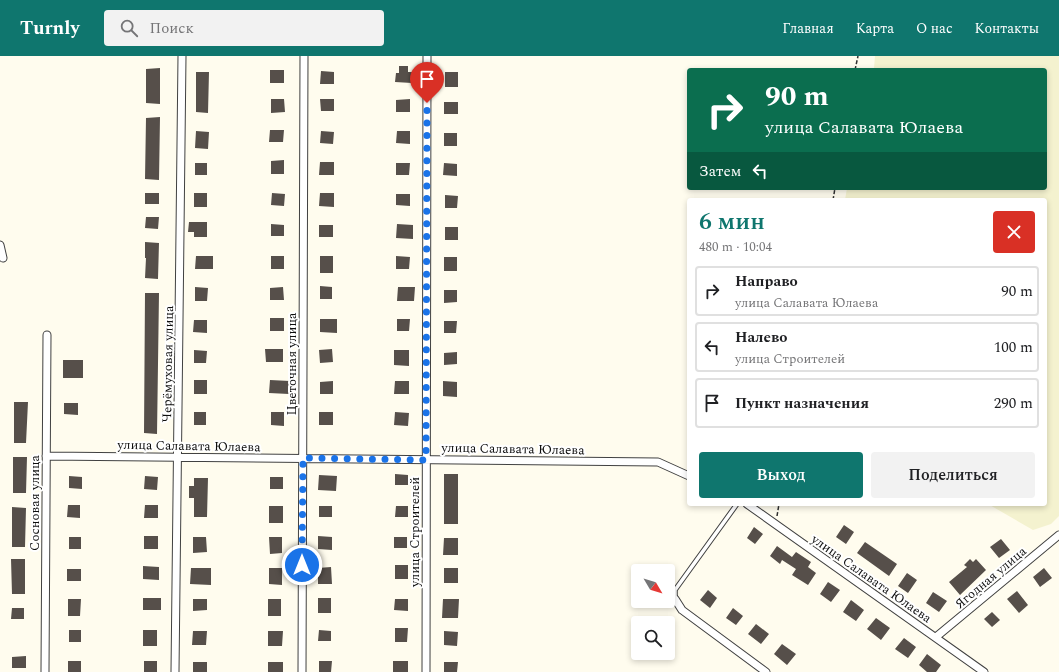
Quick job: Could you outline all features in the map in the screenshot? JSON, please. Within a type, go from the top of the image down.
[{"type":"street","name":"Черёмуховая улица","points":[[175,672],[182,56]]},
{"type":"street","name":"Цветочная улица","points":[[302,672],[304,56]]},
{"type":"street","name":"улица Строителей","points":[[426,672],[427,56]]},
{"type":"street","points":[[0,245],[3,258]]},
{"type":"street","name":"Сосновая улица","points":[[45,672],[47,335]]},
{"type":"street","name":"улица Салавата Юлаева","points":[[46,456],[658,462],[687,475]]},
{"type":"street","name":"улица Салавата Юлаева","points":[[750,506],[984,672]]},
{"type":"street","name":"Ягодная улица","points":[[936,637],[1059,535]]},
{"type":"street","points":[[675,599],[682,610],[766,672]]},
{"type":"lane","points":[[675,590],[735,506]]},
{"type":"path","points":[[855,68],[858,56]]},
{"type":"path","points":[[776,525],[779,506]]},
{"type":"shaded area","points":[[875,56],[1059,56],[1059,516],[1051,524],[1033,530],[991,506],[1047,506],[1047,198],[845,198],[847,190],[1047,190],[1047,68],[874,68]]},
{"type":"building","points":[[399,66],[408,66],[408,72],[412,72],[412,83],[395,82],[396,73],[399,73]]},
{"type":"building","points":[[160,68],[160,104],[146,103],[146,69]]},
{"type":"building","points":[[270,70],[284,70],[284,83],[270,83]]},
{"type":"building","points":[[321,71],[334,72],[334,84],[320,84]]},
{"type":"building","points":[[196,72],[209,72],[208,113],[196,112]]},
{"type":"building","points":[[445,72],[458,72],[458,87],[445,87]]},
{"type":"building","points":[[271,99],[284,99],[285,112],[271,113]]},
{"type":"building","points":[[320,99],[334,99],[334,111],[321,111]]},
{"type":"building","points":[[410,99],[410,112],[396,112],[396,100]]},
{"type":"building","points":[[444,102],[458,102],[458,114],[444,114]]},
{"type":"building","points":[[160,117],[159,180],[145,179],[146,118]]},
{"type":"building","points":[[270,130],[284,130],[283,142],[269,142]]},
{"type":"building","points":[[196,131],[209,132],[208,149],[195,148]]},
{"type":"building","points":[[321,131],[334,132],[333,144],[320,143]]},
{"type":"building","points":[[397,131],[410,131],[410,144],[396,143]]},
{"type":"building","points":[[444,133],[457,133],[457,146],[444,146]]},
{"type":"building","points":[[284,160],[284,174],[271,174],[271,161]]},
{"type":"building","points":[[320,162],[334,162],[334,175],[319,175]]},
{"type":"building","points":[[195,163],[207,163],[207,175],[195,175]]},
{"type":"building","points":[[396,163],[410,163],[409,175],[396,175]]},
{"type":"building","points":[[444,163],[457,164],[457,176],[443,175]]},
{"type":"building","points":[[145,193],[159,193],[159,204],[145,204]]},
{"type":"building","points":[[194,193],[207,193],[207,207],[194,207]]},
{"type":"building","points":[[272,193],[285,194],[284,206],[271,205]]},
{"type":"building","points":[[320,193],[334,193],[334,207],[319,206]]},
{"type":"building","points":[[396,194],[410,194],[410,206],[396,205]]},
{"type":"building","points":[[445,195],[458,196],[457,208],[445,208]]},
{"type":"building","points":[[146,217],[159,217],[158,229],[145,228]]},
{"type":"building","points":[[189,222],[207,222],[207,237],[194,237],[194,232],[188,232]]},
{"type":"building","points":[[271,224],[284,225],[284,236],[271,236]]},
{"type":"building","points":[[397,224],[413,225],[413,239],[396,238]]},
{"type":"building","points":[[319,225],[333,225],[333,237],[319,237]]},
{"type":"building","points":[[445,227],[458,227],[458,240],[445,240]]},
{"type":"building","points":[[145,242],[159,243],[158,279],[145,278]]},
{"type":"building","points":[[196,256],[213,256],[213,269],[195,269]]},
{"type":"building","points":[[271,256],[284,256],[284,269],[271,269]]},
{"type":"building","points":[[320,256],[333,256],[333,273],[320,273]]},
{"type":"building","points":[[396,256],[410,257],[409,269],[396,269]]},
{"type":"building","points":[[444,257],[457,257],[457,271],[444,271]]},
{"type":"building","points":[[320,286],[332,287],[332,299],[320,299]]},
{"type":"building","points":[[195,287],[208,288],[207,301],[195,301]]},
{"type":"building","points":[[283,287],[284,300],[270,300],[270,288]]},
{"type":"building","points":[[398,287],[415,287],[414,301],[397,301]]},
{"type":"building","points":[[444,290],[457,290],[457,302],[444,303]]},
{"type":"building","points":[[145,293],[159,293],[157,434],[144,433]]},
{"type":"building","points":[[270,318],[284,318],[284,331],[270,331]]},
{"type":"building","points":[[320,319],[337,319],[337,333],[320,332]]},
{"type":"building","points":[[397,319],[410,319],[409,331],[397,331]]},
{"type":"building","points":[[194,320],[207,320],[207,333],[193,332]]},
{"type":"building","points":[[444,321],[457,321],[456,333],[444,333]]},
{"type":"building","points":[[265,349],[283,349],[283,362],[266,362]]},
{"type":"building","points":[[332,349],[333,362],[320,363],[319,350]]},
{"type":"building","points":[[194,350],[207,351],[206,363],[194,363]]},
{"type":"building","points":[[394,350],[409,350],[409,366],[394,365]]},
{"type":"building","points":[[457,352],[457,364],[444,365],[444,353]]},
{"type":"building","points":[[63,360],[83,360],[83,378],[63,378]]},
{"type":"building","points":[[194,380],[207,380],[207,394],[194,394]]},
{"type":"building","points":[[270,380],[290,381],[289,394],[269,393]]},
{"type":"building","points":[[333,381],[333,394],[320,394],[320,382]]},
{"type":"building","points":[[395,381],[409,381],[409,394],[394,394]]},
{"type":"building","points":[[443,381],[457,382],[457,397],[443,396]]},
{"type":"building","points":[[14,402],[28,402],[26,443],[14,443]]},
{"type":"building","points":[[64,403],[78,403],[78,415],[64,414]]},
{"type":"building","points":[[194,412],[206,412],[206,425],[194,425]]},
{"type":"building","points":[[271,412],[284,412],[284,426],[271,425]]},
{"type":"building","points":[[319,412],[333,412],[333,425],[319,425]]},
{"type":"building","points":[[395,412],[409,413],[408,426],[394,425]]},
{"type":"building","points":[[13,457],[27,457],[26,493],[13,493]]},
{"type":"building","points":[[395,474],[408,475],[408,485],[395,485]]},
{"type":"building","points":[[444,474],[458,474],[458,524],[444,524]]},
{"type":"building","points":[[319,475],[337,476],[336,491],[318,490]]},
{"type":"building","points":[[69,476],[82,477],[82,489],[69,488]]},
{"type":"building","points":[[145,476],[158,477],[157,490],[144,489]]},
{"type":"building","points":[[270,477],[283,477],[283,489],[270,489]]},
{"type":"building","points":[[194,478],[208,478],[207,517],[194,517],[194,498],[189,498],[189,486],[194,486]]},
{"type":"building","points":[[68,505],[80,505],[80,518],[67,517]]},
{"type":"building","points":[[145,505],[158,505],[158,518],[144,518]]},
{"type":"building","points":[[269,506],[283,506],[283,523],[269,523]]},
{"type":"building","points":[[319,506],[332,506],[332,517],[319,517]]},
{"type":"building","points":[[396,506],[408,506],[408,517],[395,517]]},
{"type":"building","points":[[12,507],[26,508],[25,547],[12,547]]},
{"type":"building","points":[[844,525],[854,532],[846,544],[836,537]]},
{"type":"building","points":[[754,527],[763,534],[755,544],[747,538]]},
{"type":"building","points":[[144,536],[158,536],[158,549],[144,549]]},
{"type":"building","points":[[318,536],[332,537],[332,550],[318,549]]},
{"type":"building","points":[[69,537],[81,537],[81,549],[69,549]]},
{"type":"building","points":[[193,537],[206,537],[207,552],[193,553]]},
{"type":"building","points":[[269,537],[282,537],[282,553],[270,554]]},
{"type":"building","points":[[394,537],[407,537],[407,548],[394,548]]},
{"type":"building","points":[[444,538],[458,538],[458,555],[443,555]]},
{"type":"building","points":[[1001,539],[1010,550],[999,558],[990,547]]},
{"type":"building","points":[[865,542],[897,564],[889,576],[857,553]]},
{"type":"building","points":[[777,546],[792,557],[796,552],[811,562],[808,567],[816,573],[808,585],[792,575],[796,569],[782,560],[780,564],[770,556]]},
{"type":"building","points":[[11,559],[25,559],[25,594],[12,594]]},
{"type":"building","points":[[970,559],[973,562],[976,559],[986,570],[960,595],[949,582],[967,567],[964,565]]},
{"type":"building","points":[[395,565],[408,565],[408,579],[395,579]]},
{"type":"building","points":[[143,566],[159,567],[159,580],[143,579]]},
{"type":"building","points":[[331,567],[332,584],[318,584],[318,568]]},
{"type":"building","points":[[191,568],[211,568],[211,585],[190,584]]},
{"type":"building","points":[[269,568],[282,568],[282,585],[269,584]]},
{"type":"building","points":[[444,568],[458,568],[458,583],[444,583]]},
{"type":"building","points":[[1044,568],[1052,578],[1040,587],[1033,577]]},
{"type":"building","points":[[67,569],[81,569],[81,581],[67,581]]},
{"type":"building","points":[[907,573],[917,580],[908,593],[898,586]]},
{"type":"building","points":[[828,582],[840,590],[831,602],[820,594]]},
{"type":"building","points":[[708,590],[717,598],[710,608],[700,600]]},
{"type":"building","points":[[1017,591],[1028,605],[1019,613],[1007,599]]},
{"type":"building","points":[[933,592],[947,601],[939,612],[926,603]]},
{"type":"building","points":[[143,598],[161,598],[161,610],[143,610]]},
{"type":"building","points":[[318,598],[331,598],[331,613],[318,613]]},
{"type":"building","points":[[68,599],[81,599],[80,616],[68,616]]},
{"type":"building","points":[[193,599],[207,599],[207,610],[193,611]]},
{"type":"building","points":[[268,599],[281,599],[281,616],[268,616]]},
{"type":"building","points":[[395,599],[408,599],[408,611],[394,610]]},
{"type":"building","points":[[443,599],[459,599],[458,618],[442,618]]},
{"type":"building","points":[[851,600],[864,610],[856,621],[843,612]]},
{"type":"building","points":[[12,608],[24,608],[24,619],[11,619]]},
{"type":"building","points":[[733,608],[743,616],[736,625],[726,618]]},
{"type":"building","points":[[992,612],[1000,620],[992,627],[984,619]]},
{"type":"building","points":[[876,618],[890,628],[881,640],[867,629]]},
{"type":"building","points":[[756,624],[769,634],[761,644],[748,634]]},
{"type":"building","points":[[395,628],[408,628],[407,642],[395,642]]},
{"type":"building","points":[[69,630],[81,630],[81,642],[69,642]]},
{"type":"building","points":[[143,630],[157,630],[157,646],[143,646]]},
{"type":"building","points":[[319,630],[331,631],[331,641],[318,641]]},
{"type":"building","points":[[193,631],[207,631],[206,645],[192,645]]},
{"type":"building","points":[[268,631],[283,631],[282,646],[268,646]]},
{"type":"building","points":[[444,631],[458,632],[457,646],[444,645]]},
{"type":"building","points":[[904,638],[916,647],[908,658],[895,649]]},
{"type":"building","points":[[782,644],[796,654],[787,665],[774,654]]},
{"type":"building","points":[[927,654],[941,665],[936,672],[927,672],[919,665]]},
{"type":"building","points":[[26,656],[26,668],[12,668],[12,657]]},
{"type":"building","points":[[68,661],[81,661],[81,672],[68,672]]},
{"type":"building","points":[[144,661],[157,661],[157,672],[144,672]]},
{"type":"building","points":[[319,661],[332,661],[331,672],[319,672]]},
{"type":"building","points":[[393,661],[408,661],[408,672],[393,672]]},
{"type":"building","points":[[193,662],[207,662],[207,672],[193,672]]},
{"type":"building","points":[[268,662],[283,662],[283,672],[268,672]]},
{"type":"building","points":[[444,662],[458,662],[457,672],[444,672]]},
{"type":"route","points":[[302,565],[303,458],[426,460],[427,103]]}]
